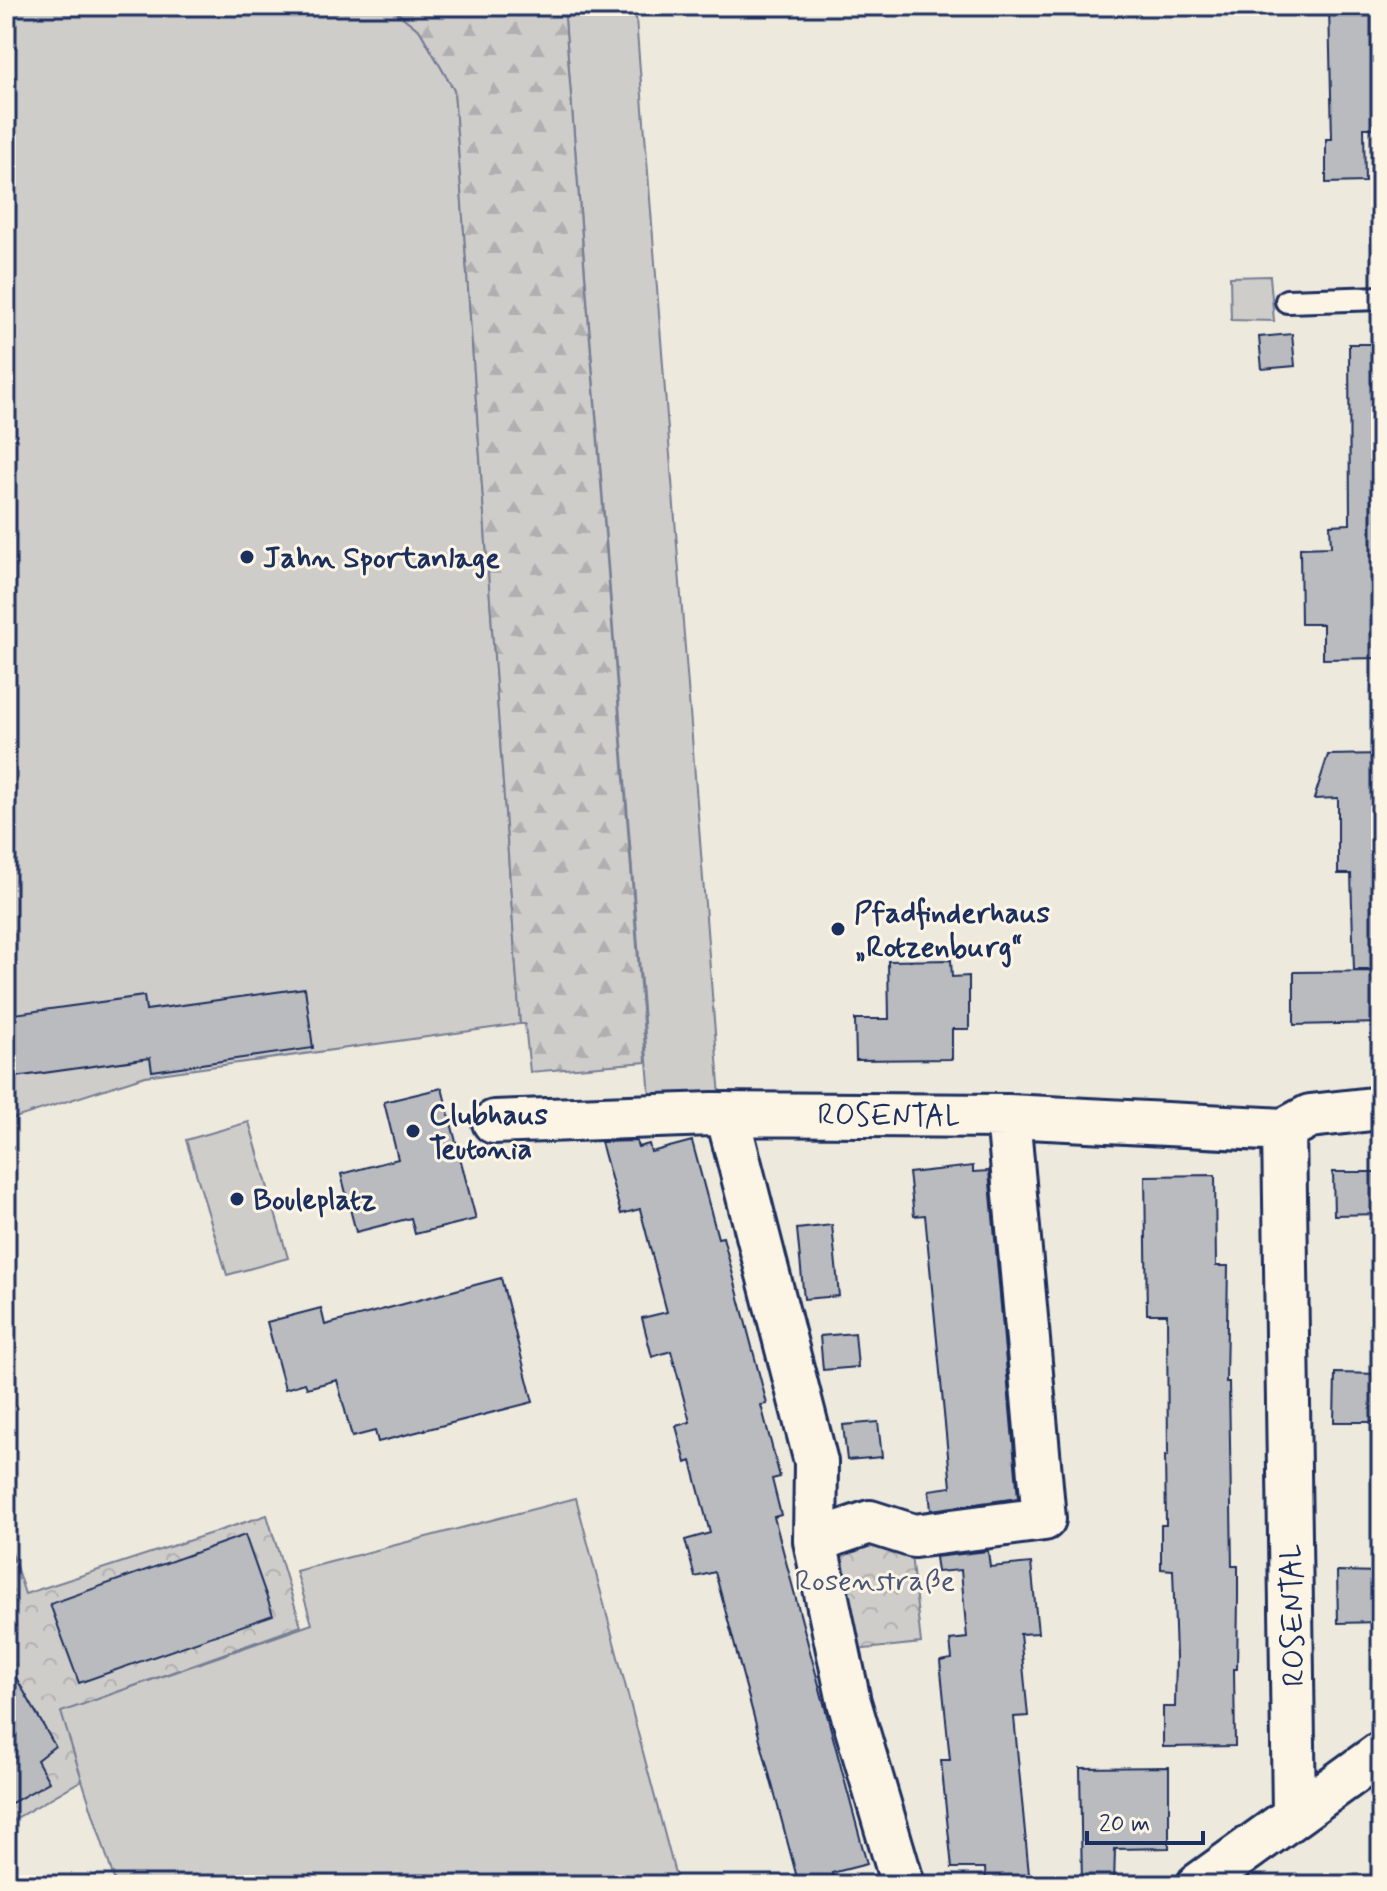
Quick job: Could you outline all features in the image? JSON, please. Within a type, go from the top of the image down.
[{"type":"street","name":"ROSENTAL","points":[[494,1122],[727,1114],[1008,1116],[1284,1130],[1310,1116],[1381,1108]]},
{"type":"street","points":[[727,1114],[816,1462],[815,1541],[849,1702],[903,1885]]},
{"type":"street","points":[[815,1541],[870,1522],[914,1536],[1044,1519],[1008,1116]]},
{"type":"street","name":"ROSENTAL","points":[[1284,1130],[1294,1812]]},
{"type":"street","points":[[1198,1885],[1294,1812],[1381,1753]]},
{"type":"lane","points":[[1287,301],[1381,298]]},
{"type":"green space","name":"Jahn Sportanlage","points":[[6,6],[389,6],[420,31],[454,90],[520,1024],[145,1076],[6,1121]]},
{"type":"green space","points":[[389,6],[564,6],[646,1062],[530,1072],[525,1024],[520,1024],[454,90],[420,31]]},
{"type":"green space","points":[[564,6],[635,6],[720,1097],[650,1098]]},
{"type":"green space","points":[[1270,276],[1274,321],[1231,320],[1230,277]]},
{"type":"green space","name":"Bouleplatz","points":[[249,1122],[288,1258],[227,1275],[186,1140]]},
{"type":"green space","points":[[576,1498],[678,1885],[116,1885],[60,1712],[312,1624],[296,1571]]},
{"type":"green space","points":[[267,1515],[301,1626],[61,1712],[82,1780],[6,1824],[6,1535],[25,1594]]},
{"type":"green space","name":"Rosenstraße","points":[[851,1538],[910,1546],[921,1643],[855,1650],[835,1575],[841,1548]]},
{"type":"building","points":[[1329,6],[1381,6],[1381,128],[1364,128],[1365,182],[1326,183],[1326,139],[1332,139]]},
{"type":"building","points":[[1292,334],[1295,366],[1262,369],[1259,337]]},
{"type":"building","points":[[1349,344],[1381,344],[1381,658],[1323,659],[1323,624],[1301,624],[1300,548],[1331,547],[1330,525],[1350,524]]},
{"type":"building","points":[[1381,754],[1381,970],[1354,970],[1351,874],[1338,874],[1338,798],[1314,799],[1328,755]]},
{"type":"building","points":[[951,960],[952,977],[969,976],[969,1029],[952,1029],[952,1059],[856,1060],[855,1019],[889,1019],[888,961]]},
{"type":"building","points":[[1381,971],[1381,1023],[1294,1025],[1294,972]]},
{"type":"building","points":[[305,988],[313,1048],[152,1071],[150,1058],[15,1077],[7,1015],[144,996],[146,1010]]},
{"type":"building","points":[[442,1088],[476,1219],[415,1234],[411,1218],[356,1232],[341,1174],[398,1159],[384,1102]]},
{"type":"building","points":[[636,1141],[638,1147],[649,1144],[651,1152],[692,1141],[718,1238],[723,1237],[767,1404],[761,1405],[780,1477],[772,1479],[781,1515],[774,1517],[867,1864],[832,1873],[836,1885],[799,1885],[715,1572],[695,1577],[685,1540],[710,1533],[691,1461],[686,1463],[676,1426],[690,1422],[671,1351],[652,1357],[642,1318],[667,1312],[640,1209],[621,1214],[601,1142]]},
{"type":"building","points":[[973,1166],[973,1172],[989,1171],[1018,1498],[931,1510],[929,1490],[951,1487],[925,1215],[914,1216],[909,1173]]},
{"type":"building","points":[[1333,1172],[1381,1172],[1381,1214],[1334,1215]]},
{"type":"building","points":[[1215,1175],[1216,1266],[1228,1266],[1226,1382],[1229,1382],[1232,1566],[1238,1566],[1235,1746],[1163,1747],[1163,1707],[1175,1707],[1176,1657],[1173,1570],[1161,1569],[1161,1525],[1166,1525],[1165,1456],[1168,1456],[1167,1314],[1147,1314],[1145,1176]]},
{"type":"building","points":[[832,1225],[839,1296],[804,1299],[797,1229]]},
{"type":"building","points":[[501,1278],[533,1402],[378,1442],[375,1431],[352,1437],[337,1380],[307,1388],[305,1383],[285,1389],[267,1322],[321,1308],[325,1325]]},
{"type":"building","points":[[855,1333],[858,1367],[823,1370],[820,1336]]},
{"type":"building","points":[[1335,1373],[1381,1374],[1381,1422],[1334,1422]]},
{"type":"building","points":[[878,1422],[882,1457],[847,1460],[843,1425]]},
{"type":"building","points":[[245,1535],[273,1615],[79,1683],[50,1604]]},
{"type":"building","points":[[988,1551],[990,1567],[1031,1563],[1038,1633],[1020,1634],[1028,1716],[1014,1717],[1030,1885],[986,1885],[985,1868],[952,1868],[941,1760],[950,1760],[940,1661],[952,1659],[950,1640],[967,1638],[961,1570],[937,1572],[935,1557]]},
{"type":"building","points":[[1337,1571],[1381,1572],[1381,1622],[1338,1623]]},
{"type":"building","points":[[6,1660],[55,1746],[37,1760],[49,1782],[6,1806]]},
{"type":"building","points":[[1169,1767],[1169,1848],[1115,1849],[1114,1884],[1082,1884],[1080,1768]]},
{"type":"place","name":"Jahn Sportanlage","points":[[247,557]]},
{"type":"place","name":"Pfadfinderhaus „Rotzenburg“","points":[[838,929]]},
{"type":"place","name":"Clubhaus Teutonia","points":[[413,1131]]},
{"type":"place","name":"Bouleplatz","points":[[237,1199]]}]
